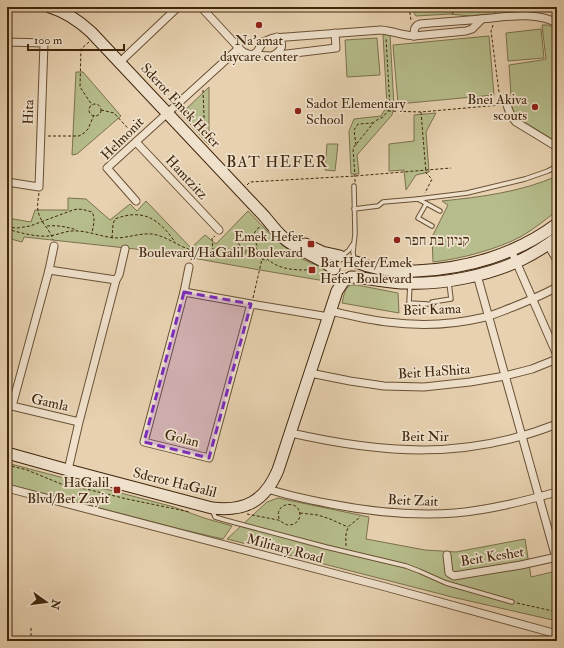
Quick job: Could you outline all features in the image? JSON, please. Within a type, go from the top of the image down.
[{"type":"street","name":"Sderot Emek Hefer","points":[[50,7],[83,24],[206,153],[266,218],[276,231],[289,242],[327,264],[342,275],[410,284],[448,280],[492,271],[537,252],[552,242]]},
{"type":"street","points":[[120,62],[178,7]]},
{"type":"street","points":[[201,7],[243,52],[252,55],[274,56],[336,48],[335,33]]},
{"type":"street","points":[[414,36],[416,25],[420,24],[534,16],[543,17],[557,23]]},
{"type":"street","points":[[252,55],[263,42],[277,37],[385,30],[407,36],[414,36],[466,31],[472,29],[482,19]]},
{"type":"street","points":[[274,56],[282,48],[281,42],[277,37]]},
{"type":"street","name":"Hita","points":[[7,42],[44,43],[39,187]]},
{"type":"street","points":[[263,42],[261,48],[265,56]]},
{"type":"street","name":"Helmonit","points":[[136,201],[107,168],[239,48]]},
{"type":"street","points":[[507,105],[510,114],[516,122],[557,147]]},
{"type":"street","name":"Hamtzitz","points":[[137,140],[219,230]]},
{"type":"street","points":[[7,182],[39,187]]},
{"type":"street","name":"Sderot Emek Hefer","points":[[266,218],[314,248],[341,256]]},
{"type":"street","points":[[355,260],[357,269],[354,275],[342,275],[335,261],[341,256],[348,255],[368,267],[383,270],[409,272],[446,269],[481,261],[511,250],[535,238],[557,224]]},
{"type":"street","points":[[552,242],[557,260]]},
{"type":"street","name":"Gamla","points":[[54,246],[49,270],[12,406],[79,422]]},
{"type":"street","name":"Gamla","points":[[68,470],[79,422],[125,249]]},
{"type":"street","points":[[511,250],[557,355]]},
{"type":"street","name":"Golan","points":[[190,267],[144,442],[208,458],[251,304]]},
{"type":"street","points":[[49,270],[116,280]]},
{"type":"street","name":"Sderot HaGalil","points":[[7,453],[212,508],[234,508],[253,502],[268,489],[278,470],[342,275]]},
{"type":"street","points":[[477,275],[556,558]]},
{"type":"street","name":"Beit Kama","points":[[329,314],[413,324],[465,321],[489,316],[532,299],[557,287]]},
{"type":"street","points":[[184,292],[251,304],[329,314]]},
{"type":"street","name":"Beit HaShita","points":[[310,373],[367,384],[424,387],[450,385],[505,376],[532,369],[557,359]]},
{"type":"street","name":"Beit Nir","points":[[291,433],[362,446],[415,450],[446,450],[508,441],[557,424]]},
{"type":"street","name":"Military Road","points":[[7,488],[390,588],[557,634]]},
{"type":"street","name":"Beit Zait","points":[[268,489],[314,501],[362,510],[401,514],[456,513],[508,505],[557,492]]},
{"type":"street","name":"Beit Keshet","points":[[447,555],[449,573],[454,576],[556,558]]},
{"type":"lane","points":[[354,209],[378,206],[383,202],[467,193],[526,179],[557,166]]},
{"type":"lane","points":[[354,186],[355,234],[353,252],[355,260]]},
{"type":"lane","points":[[420,199],[426,204],[440,211]]},
{"type":"lane","points":[[426,204],[418,218],[432,226]]},
{"type":"lane","points":[[341,256],[349,250],[354,243]]},
{"type":"lane","points":[[432,302],[451,299],[448,280]]},
{"type":"lane","points":[[410,284],[409,303],[427,304]]},
{"type":"lane","points":[[212,508],[215,517],[319,545],[406,566],[446,583],[512,602]]},
{"type":"path","points":[[388,111],[421,112],[507,105],[499,92],[492,31],[495,18]]},
{"type":"path","points":[[354,186],[355,176],[353,148],[373,123],[383,117],[390,108],[385,30]]},
{"type":"path","points":[[92,105],[80,87],[81,49],[96,37]]},
{"type":"path","points":[[203,81],[206,153]]},
{"type":"path","points":[[92,105],[97,104],[100,106],[101,110]]},
{"type":"path","points":[[92,105],[89,108],[90,112],[94,116]]},
{"type":"path","points":[[40,136],[79,136],[84,134],[94,116],[98,115],[101,110]]},
{"type":"path","points":[[101,110],[114,113],[137,140]]},
{"type":"path","points":[[420,199],[432,179],[426,173],[421,112]]},
{"type":"path","points":[[356,145],[354,130],[358,124],[373,123]]},
{"type":"path","points":[[240,190],[250,182],[355,176],[451,168]]},
{"type":"path","points":[[39,187],[37,206],[40,218],[52,235],[54,246]]},
{"type":"path","points":[[7,228],[30,226],[81,209],[92,212],[94,215],[92,234]]},
{"type":"path","points":[[112,238],[115,219],[127,215],[139,215],[146,216],[161,225],[168,231],[176,242]]},
{"type":"path","points":[[250,238],[266,218]]},
{"type":"path","points":[[46,226],[53,225],[66,227],[112,238],[152,234],[162,236],[193,251],[225,251],[231,250],[239,245]]},
{"type":"path","points":[[7,228],[32,236],[52,235],[69,231],[82,231]]},
{"type":"path","points":[[213,252],[212,238],[219,230]]},
{"type":"path","points":[[256,248],[253,251],[244,251],[238,242],[240,237],[243,236],[250,238],[255,242],[257,245],[256,248],[270,262]]},
{"type":"path","points":[[190,267],[193,251]]},
{"type":"path","points":[[225,251],[246,253],[286,269],[306,270],[311,267],[317,258]]},
{"type":"path","points":[[251,304],[262,259]]},
{"type":"path","points":[[7,465],[27,470],[66,486],[193,512]]},
{"type":"path","points":[[244,514],[280,521],[286,525],[293,524],[298,520],[300,513],[294,505],[287,504],[279,511],[278,514],[280,521]]},
{"type":"path","points":[[347,552],[346,535],[348,528],[358,519],[362,510]]},
{"type":"path","points":[[300,513],[330,518],[348,528]]},
{"type":"path","points":[[512,602],[557,612]]},
{"type":"path","points":[[32,626],[32,641]]},
{"type":"highlighted area","points":[[184,292],[251,304],[209,458],[144,442]]},
{"type":"green space","points":[[413,7],[497,7],[495,18],[482,19],[489,14],[470,16],[450,14],[416,16],[413,11]]},
{"type":"green space","points":[[542,25],[548,25],[557,29],[557,142],[521,120],[512,109],[509,65],[546,59]]},
{"type":"green space","points":[[541,29],[544,58],[508,61],[506,33]]},
{"type":"green space","points":[[390,34],[394,106],[392,115],[357,155],[359,174],[351,174],[349,131],[354,119],[381,116],[387,106],[383,35]]},
{"type":"green space","points":[[489,36],[494,95],[398,104],[393,45]]},
{"type":"green space","points":[[377,38],[380,75],[347,77],[345,40]]},
{"type":"green space","points":[[76,72],[83,72],[121,116],[77,154],[72,155]]},
{"type":"green space","points":[[209,87],[209,145],[181,114]]},
{"type":"green space","points":[[436,113],[426,132],[429,172],[416,175],[406,190],[404,170],[389,171],[389,144],[414,141],[414,115]]},
{"type":"green space","points":[[327,144],[338,144],[335,171],[325,170]]},
{"type":"green space","points":[[557,176],[557,211],[531,230],[512,241],[491,249],[467,256],[433,262],[432,237],[448,205],[442,201],[486,196],[515,190],[543,182]]},
{"type":"green space","points":[[68,198],[86,199],[110,220],[130,204],[137,211],[146,201],[191,248],[205,235],[216,244],[248,211],[288,250],[325,270],[330,277],[331,282],[154,251],[24,237],[22,242],[7,238],[7,218],[31,222],[35,210],[68,210]]},
{"type":"green space","points":[[351,285],[398,293],[399,313],[342,303],[346,290]]},
{"type":"green space","points":[[7,463],[174,507],[232,526],[223,539],[7,484]]},
{"type":"green space","points":[[278,498],[369,517],[366,539],[425,550],[456,552],[525,539],[531,577],[557,571],[557,621],[452,597],[227,539],[267,502]]},
{"type":"place","name":"Na'amat daycare center","points":[[259,25]]},
{"type":"place","name":"Bnei Akiva scouts","points":[[535,107]]},
{"type":"place","name":"Sadot Elementary School","points":[[298,111]]},
{"type":"place","name":"קניון בת חפר","points":[[397,240]]},
{"type":"place","name":"Emek Hefer Boulevard/HaGalil Boulevard","points":[[311,244]]},
{"type":"place","name":"Bat Hefer/Emek Hefer Boulevard","points":[[312,270]]},
{"type":"place","name":"HaGalil Blvd/Bet Zayit","points":[[117,490]]},
{"type":"district","name":"BAT HEFER","points":[[277,161]]}]
